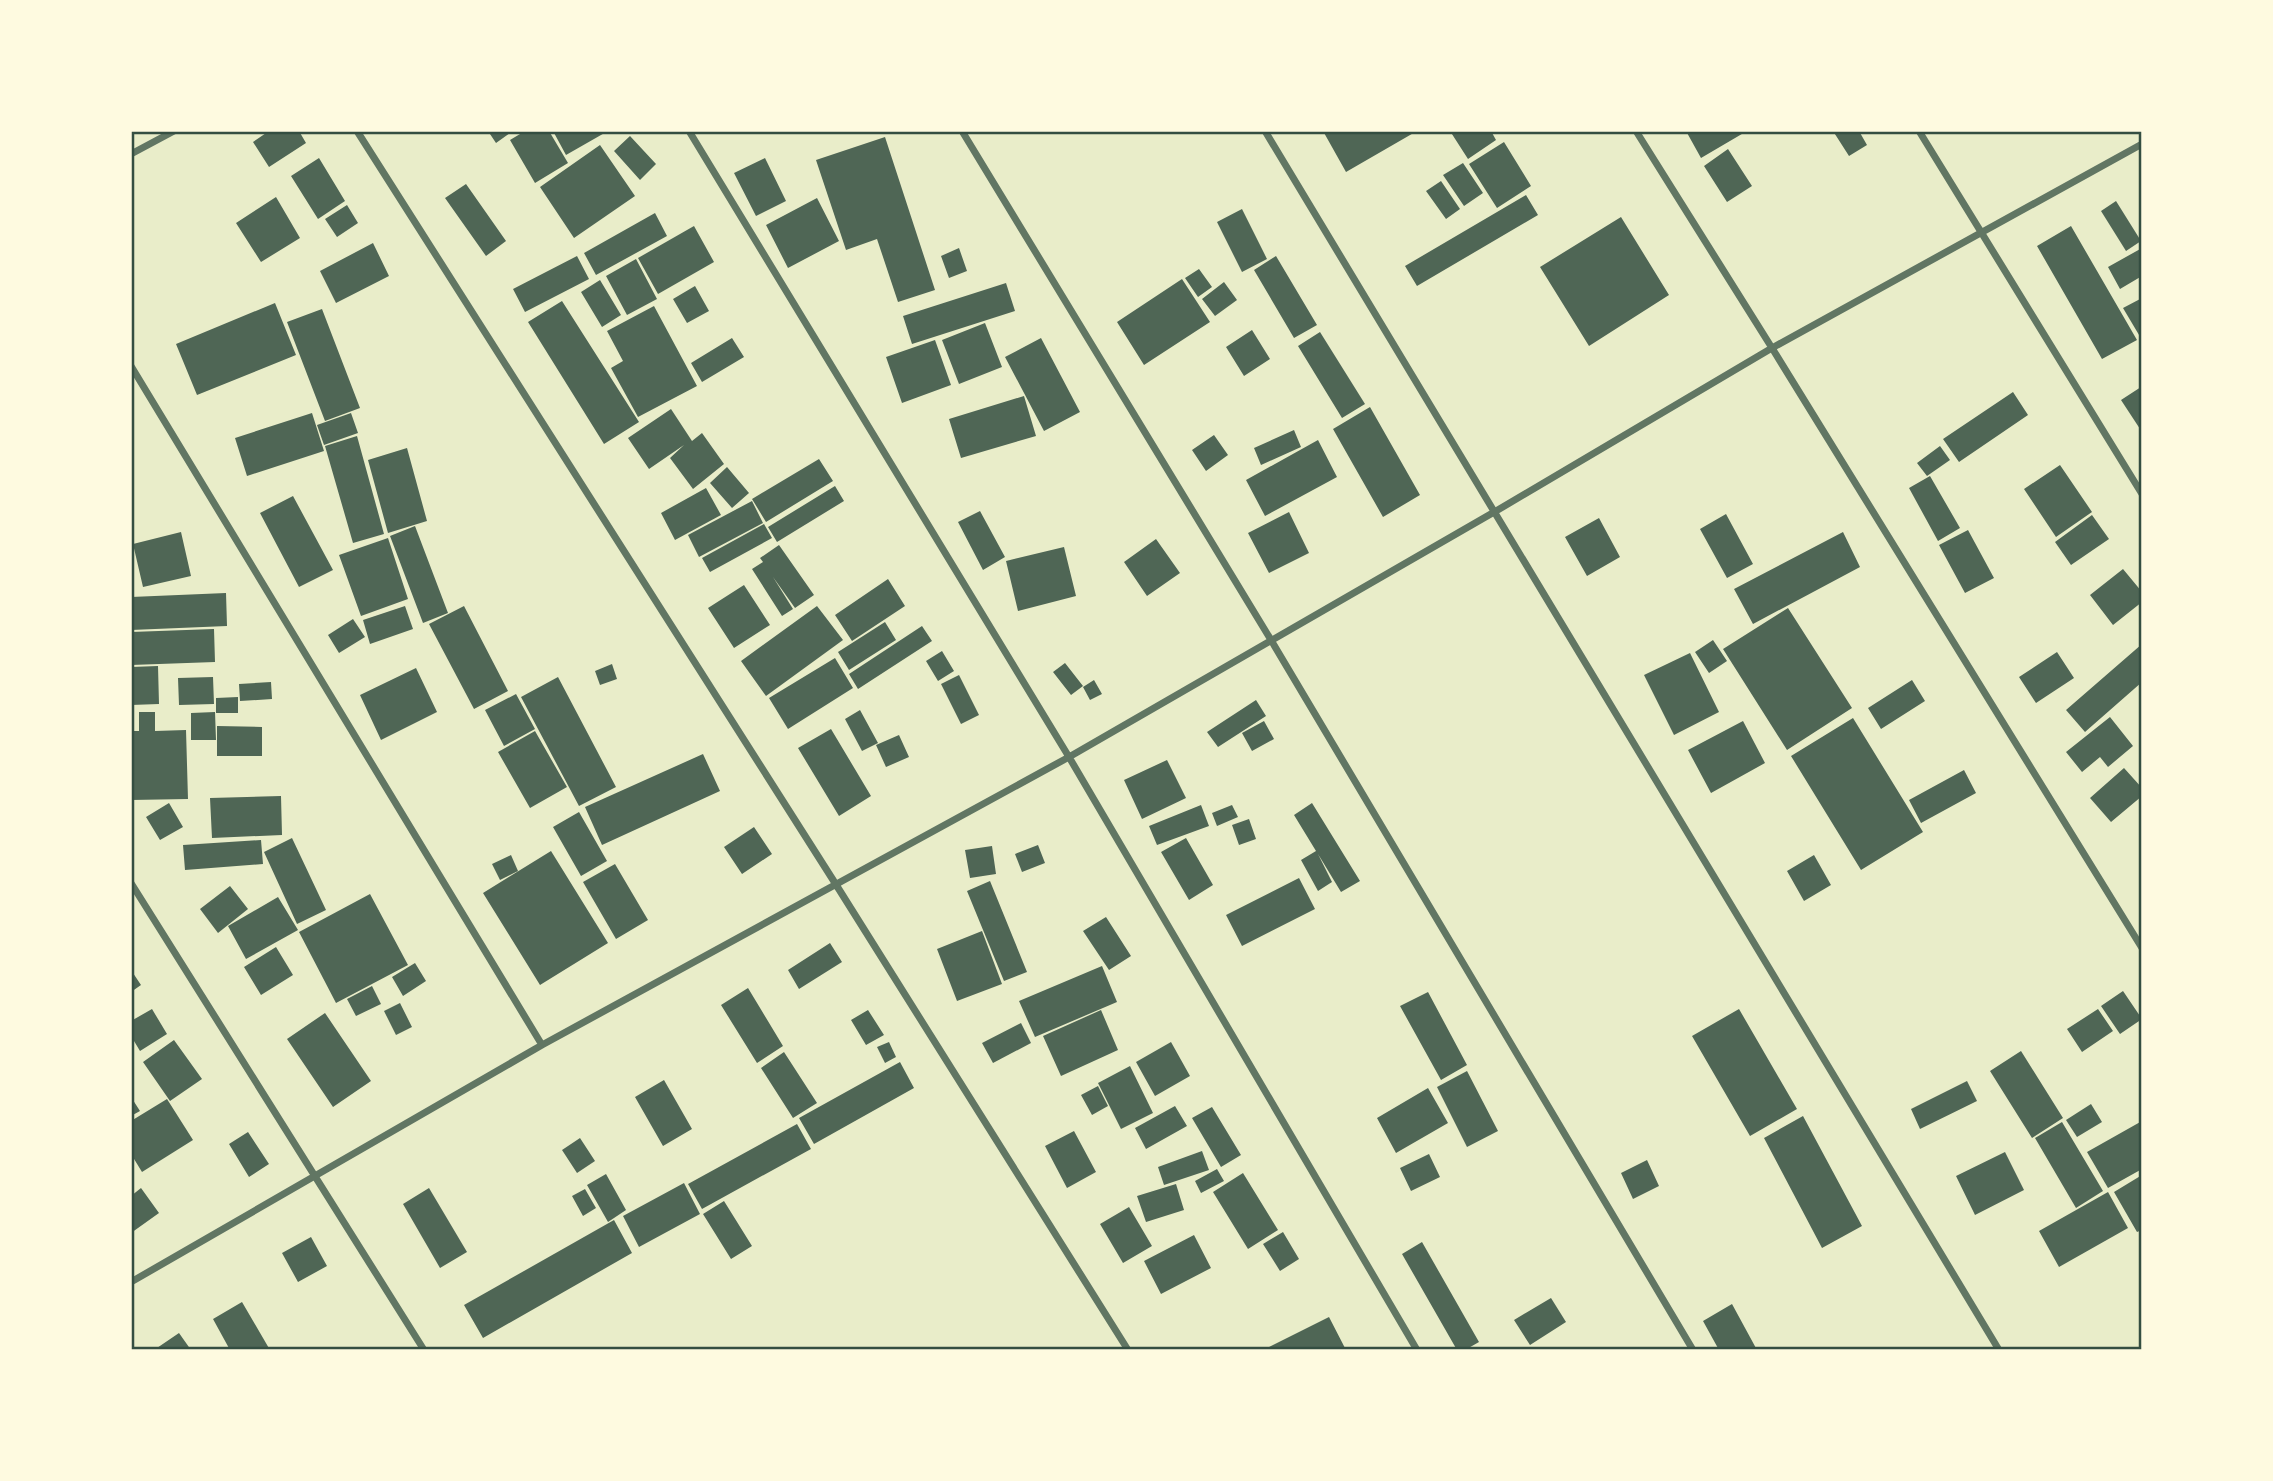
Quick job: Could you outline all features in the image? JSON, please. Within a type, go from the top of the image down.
[{"type":"street","points":[[131,154],[174,131]]},
{"type":"street","points":[[357,131],[1128,1350]]},
{"type":"street","points":[[689,131],[1069,757],[1417,1350]]},
{"type":"street","points":[[962,131],[1271,640],[1693,1350]]},
{"type":"street","points":[[1265,131],[1999,1350]]},
{"type":"street","points":[[1636,131],[2142,948]]},
{"type":"street","points":[[1919,131],[2142,494]]},
{"type":"street","points":[[131,1282],[542,1045],[1069,757],[1772,348],[2142,144]]},
{"type":"street","points":[[131,366],[542,1045]]},
{"type":"street","points":[[131,883],[424,1350]]},
{"type":"building","points":[[269,131],[299,131],[306,143],[269,167],[253,142]]},
{"type":"building","points":[[488,131],[513,131],[496,143]]},
{"type":"building","points":[[525,131],[549,131],[568,163],[535,183],[510,140]]},
{"type":"building","points":[[553,131],[608,131],[566,155]]},
{"type":"building","points":[[1323,131],[1417,131],[1346,172]]},
{"type":"building","points":[[1450,131],[1491,131],[1496,140],[1468,159]]},
{"type":"building","points":[[1686,131],[1747,131],[1701,158]]},
{"type":"building","points":[[1833,131],[1859,131],[1867,145],[1849,156]]},
{"type":"building","points":[[630,136],[656,164],[640,180],[614,151]]},
{"type":"building","points":[[885,137],[935,290],[898,302],[877,239],[846,250],[816,160]]},
{"type":"building","points":[[1504,142],[1531,186],[1497,208],[1469,164]]},
{"type":"building","points":[[600,145],[635,196],[574,238],[540,187]]},
{"type":"building","points":[[1728,149],[1752,186],[1727,202],[1704,166]]},
{"type":"building","points":[[319,158],[345,201],[318,219],[291,176]]},
{"type":"building","points":[[765,158],[786,201],[756,216],[734,173]]},
{"type":"building","points":[[1463,163],[1483,193],[1464,206],[1443,175]]},
{"type":"building","points":[[1441,181],[1460,209],[1446,219],[1426,191]]},
{"type":"building","points":[[466,184],[506,241],[486,256],[445,198]]},
{"type":"building","points":[[1526,195],[1538,215],[1417,286],[1405,266]]},
{"type":"building","points":[[276,197],[300,238],[261,262],[236,223]]},
{"type":"building","points":[[817,198],[839,241],[788,268],[766,225]]},
{"type":"building","points":[[2116,201],[2141,241],[2126,251],[2101,211]]},
{"type":"building","points":[[347,205],[358,223],[337,237],[325,219]]},
{"type":"building","points":[[1242,209],[1267,259],[1242,272],[1217,222]]},
{"type":"building","points":[[655,213],[667,236],[596,275],[584,253]]},
{"type":"building","points":[[1621,217],[1669,295],[1589,346],[1540,267]]},
{"type":"building","points":[[694,226],[714,262],[658,294],[638,258]]},
{"type":"building","points":[[2071,226],[2137,340],[2102,359],[2037,246]]},
{"type":"building","points":[[373,243],[389,276],[336,303],[320,271]]},
{"type":"building","points":[[959,248],[967,271],[949,278],[941,256]]},
{"type":"building","points":[[2142,248],[2142,276],[2120,289],[2108,267]]},
{"type":"building","points":[[577,256],[589,279],[525,312],[513,289]]},
{"type":"building","points":[[1276,256],[1317,325],[1294,338],[1254,270]]},
{"type":"building","points":[[636,259],[657,299],[627,315],[606,276]]},
{"type":"building","points":[[1199,269],[1212,287],[1198,297],[1185,278]]},
{"type":"building","points":[[1182,279],[1210,322],[1144,365],[1117,322]]},
{"type":"building","points":[[600,280],[621,315],[602,327],[581,292]]},
{"type":"building","points":[[1224,282],[1237,300],[1215,316],[1202,299]]},
{"type":"building","points":[[1006,283],[1015,311],[912,344],[903,316]]},
{"type":"building","points":[[695,286],[709,311],[687,323],[673,299]]},
{"type":"building","points":[[2142,298],[2142,340],[2123,308]]},
{"type":"building","points":[[562,301],[639,422],[604,444],[528,322]]},
{"type":"building","points":[[275,303],[296,355],[197,395],[176,344]]},
{"type":"building","points":[[654,306],[697,386],[638,417],[611,368],[623,361],[607,331]]},
{"type":"building","points":[[322,309],[360,408],[325,421],[287,322]]},
{"type":"building","points":[[985,323],[1002,367],[959,384],[942,340]]},
{"type":"building","points":[[1252,330],[1270,359],[1244,376],[1226,347]]},
{"type":"building","points":[[1320,332],[1365,404],[1342,418],[1298,346]]},
{"type":"building","points":[[732,338],[744,357],[702,382],[691,363]]},
{"type":"building","points":[[1041,338],[1080,412],[1044,431],[1005,357]]},
{"type":"building","points":[[935,340],[951,385],[902,403],[886,357]]},
{"type":"building","points":[[2141,387],[2142,389],[2142,432],[2121,400]]},
{"type":"building","points":[[2013,392],[2028,415],[1959,462],[1943,439]]},
{"type":"building","points":[[1024,396],[1036,436],[961,458],[949,419]]},
{"type":"building","points":[[1370,407],[1420,495],[1383,517],[1333,429]]},
{"type":"building","points":[[671,409],[692,441],[702,433],[724,464],[693,489],[670,458],[684,445],[649,469],[628,438]]},
{"type":"building","points":[[312,413],[324,451],[247,476],[235,438]]},
{"type":"building","points":[[351,413],[358,433],[324,445],[317,425]]},
{"type":"building","points":[[1294,430],[1301,447],[1261,465],[1254,448]]},
{"type":"building","points":[[1214,435],[1228,455],[1206,471],[1192,450]]},
{"type":"building","points":[[357,436],[384,534],[353,543],[325,446]]},
{"type":"building","points":[[1318,440],[1337,477],[1265,516],[1246,480]]},
{"type":"building","points":[[1940,446],[1950,460],[1927,476],[1917,463]]},
{"type":"building","points":[[407,448],[427,521],[388,533],[368,460]]},
{"type":"building","points":[[819,459],[833,481],[766,522],[752,499]]},
{"type":"building","points":[[2060,465],[2092,512],[2056,537],[2024,489]]},
{"type":"building","points":[[727,467],[749,493],[732,508],[710,483]]},
{"type":"building","points":[[1930,476],[1960,528],[1938,541],[1909,488]]},
{"type":"building","points":[[835,486],[844,501],[777,542],[768,527]]},
{"type":"building","points":[[706,488],[721,515],[675,540],[661,513]]},
{"type":"building","points":[[293,496],[333,570],[299,587],[260,513]]},
{"type":"building","points":[[752,501],[763,523],[699,557],[688,535]]},
{"type":"building","points":[[980,511],[1005,557],[983,570],[958,522]]},
{"type":"building","points":[[1289,512],[1309,553],[1269,573],[1248,533]]},
{"type":"building","points":[[1726,514],[1753,564],[1727,578],[1700,529]]},
{"type":"building","points":[[2092,515],[2109,539],[2071,565],[2055,542]]},
{"type":"building","points":[[1599,518],[1620,557],[1587,576],[1565,537]]},
{"type":"building","points":[[764,524],[772,538],[710,572],[702,558]]},
{"type":"building","points":[[415,526],[448,613],[423,623],[390,536]]},
{"type":"building","points":[[1968,530],[1994,578],[1965,593],[1939,545]]},
{"type":"building","points":[[181,532],[191,576],[143,587],[133,544]]},
{"type":"building","points":[[1843,532],[1860,567],[1753,624],[1734,589]]},
{"type":"building","points":[[388,538],[408,599],[361,616],[339,555]]},
{"type":"building","points":[[1156,539],[1180,573],[1147,596],[1124,562]]},
{"type":"building","points":[[779,545],[814,595],[795,608],[773,577],[793,609],[782,616],[752,569],[763,562],[760,558]]},
{"type":"building","points":[[1064,547],[1076,596],[1018,611],[1006,561]]},
{"type":"building","points":[[2123,569],[2142,592],[2142,602],[2113,625],[2090,595]]},
{"type":"building","points":[[888,579],[905,606],[852,641],[835,615]]},
{"type":"building","points":[[744,585],[770,625],[734,648],[708,608]]},
{"type":"building","points":[[226,593],[227,626],[131,630],[131,597]]},
{"type":"building","points":[[405,606],[413,629],[370,644],[363,620]]},
{"type":"building","points":[[464,606],[508,691],[474,709],[429,624]]},
{"type":"building","points":[[817,606],[843,640],[766,696],[741,661]]},
{"type":"building","points":[[1788,608],[1852,708],[1787,750],[1723,649]]},
{"type":"building","points":[[353,619],[365,637],[339,653],[328,635]]},
{"type":"building","points":[[885,622],[896,640],[849,670],[838,652]]},
{"type":"building","points":[[922,626],[932,641],[858,689],[849,674]]},
{"type":"building","points":[[214,629],[215,662],[131,665],[131,632]]},
{"type":"building","points":[[1713,640],[1727,661],[1709,673],[1695,652]]},
{"type":"building","points":[[2142,644],[2142,682],[2085,732],[2066,710]]},
{"type":"building","points":[[942,651],[954,671],[938,681],[926,661]]},
{"type":"building","points":[[2057,652],[2074,678],[2036,703],[2019,677]]},
{"type":"building","points":[[1690,653],[1719,712],[1674,735],[1644,675]]},
{"type":"building","points":[[835,658],[853,688],[788,729],[769,698]]},
{"type":"building","points":[[1065,663],[1083,686],[1071,695],[1053,672]]},
{"type":"building","points":[[612,664],[617,679],[600,685],[595,671]]},
{"type":"building","points":[[158,666],[159,704],[131,705],[131,667]]},
{"type":"building","points":[[416,668],[437,712],[381,740],[360,695]]},
{"type":"building","points":[[959,675],[979,715],[961,724],[941,684]]},
{"type":"building","points":[[213,677],[214,704],[179,705],[178,678]]},
{"type":"building","points":[[558,677],[616,787],[579,806],[521,697]]},
{"type":"building","points":[[1094,680],[1102,694],[1090,700],[1083,687]]},
{"type":"building","points":[[1912,680],[1925,701],[1881,729],[1868,708]]},
{"type":"building","points":[[271,682],[272,699],[240,701],[239,684]]},
{"type":"building","points":[[516,694],[535,729],[504,746],[485,710]]},
{"type":"building","points":[[238,697],[238,713],[216,713],[216,698]]},
{"type":"building","points":[[1256,700],[1266,716],[1218,747],[1207,732]]},
{"type":"building","points":[[860,710],[878,743],[862,751],[845,719]]},
{"type":"building","points":[[139,712],[155,712],[155,731],[186,730],[188,799],[131,800],[131,731],[139,731]]},
{"type":"building","points":[[215,712],[216,740],[191,740],[191,713]]},
{"type":"building","points":[[2110,717],[2133,746],[2108,767],[2100,757],[2082,772],[2066,752]]},
{"type":"building","points":[[1853,718],[1923,832],[1861,870],[1791,756]]},
{"type":"building","points":[[1264,721],[1274,739],[1252,751],[1242,733]]},
{"type":"building","points":[[1743,721],[1765,763],[1711,793],[1688,750]]},
{"type":"building","points":[[217,726],[262,727],[262,756],[217,756]]},
{"type":"building","points":[[831,729],[871,796],[839,816],[798,748]]},
{"type":"building","points":[[535,731],[567,787],[530,808],[498,752]]},
{"type":"building","points":[[899,735],[909,757],[886,767],[876,745]]},
{"type":"building","points":[[703,754],[720,791],[602,845],[585,807]]},
{"type":"building","points":[[1167,760],[1186,798],[1142,819],[1124,780]]},
{"type":"building","points":[[2124,768],[2142,788],[2142,796],[2111,822],[2090,798]]},
{"type":"building","points":[[1964,770],[1976,793],[1921,823],[1909,800]]},
{"type":"building","points":[[281,796],[282,835],[212,838],[210,798]]},
{"type":"building","points":[[169,803],[183,827],[160,840],[146,817]]},
{"type":"building","points":[[1312,803],[1360,881],[1341,892],[1318,854],[1332,882],[1318,891],[1301,860],[1316,851],[1294,815]]},
{"type":"building","points":[[1201,805],[1209,826],[1157,845],[1149,826]]},
{"type":"building","points":[[1232,805],[1238,817],[1217,826],[1212,813]]},
{"type":"building","points":[[579,812],[607,861],[581,876],[553,827]]},
{"type":"building","points":[[1249,819],[1256,839],[1239,845],[1232,825]]},
{"type":"building","points":[[754,827],[772,854],[742,874],[724,847]]},
{"type":"building","points":[[292,838],[326,910],[297,924],[264,852]]},
{"type":"building","points":[[1186,838],[1213,885],[1189,900],[1161,852]]},
{"type":"building","points":[[261,840],[263,864],[185,870],[183,845]]},
{"type":"building","points":[[1038,845],[1045,863],[1022,872],[1015,854]]},
{"type":"building","points":[[992,846],[996,874],[970,878],[965,850]]},
{"type":"building","points":[[551,851],[608,943],[540,985],[483,893]]},
{"type":"building","points":[[511,855],[518,871],[500,880],[492,864]]},
{"type":"building","points":[[1814,855],[1831,885],[1804,901],[1787,871]]},
{"type":"building","points":[[615,864],[648,920],[616,939],[583,882]]},
{"type":"building","points":[[1299,878],[1315,909],[1242,946],[1226,915]]},
{"type":"building","points":[[990,881],[1027,972],[1004,981],[967,891]]},
{"type":"building","points":[[230,886],[248,909],[218,933],[200,909]]},
{"type":"building","points":[[370,894],[408,965],[336,1003],[299,932]]},
{"type":"building","points":[[278,897],[298,930],[246,959],[228,926]]},
{"type":"building","points":[[1106,917],[1131,956],[1109,970],[1083,931]]},
{"type":"building","points":[[982,931],[1002,984],[957,1001],[937,949]]},
{"type":"building","points":[[830,943],[842,962],[799,989],[788,970]]},
{"type":"building","points":[[276,947],[293,975],[261,995],[244,967]]},
{"type":"building","points":[[415,963],[426,981],[403,996],[392,977]]},
{"type":"building","points":[[1102,966],[1117,1002],[1035,1037],[1019,1001]]},
{"type":"building","points":[[131,970],[141,985],[131,992]]},
{"type":"building","points":[[372,986],[381,1004],[356,1016],[347,999]]},
{"type":"building","points":[[748,988],[783,1046],[757,1063],[721,1005]]},
{"type":"building","points":[[2123,991],[2142,1019],[2120,1034],[2101,1006]]},
{"type":"building","points":[[1428,992],[1467,1065],[1441,1080],[1400,1006]]},
{"type":"building","points":[[400,1003],[412,1027],[396,1035],[384,1011]]},
{"type":"building","points":[[152,1009],[167,1034],[140,1051],[131,1036],[131,1021]]},
{"type":"building","points":[[1739,1009],[1797,1109],[1750,1136],[1692,1036]]},
{"type":"building","points":[[2098,1009],[2113,1031],[2082,1052],[2067,1029]]},
{"type":"building","points":[[868,1010],[884,1035],[866,1045],[851,1020]]},
{"type":"building","points":[[1101,1010],[1118,1050],[1061,1076],[1043,1036]]},
{"type":"building","points":[[325,1013],[371,1081],[333,1107],[287,1039]]},
{"type":"building","points":[[1021,1023],[1031,1043],[993,1063],[982,1043]]},
{"type":"building","points":[[174,1040],[202,1079],[170,1101],[143,1062]]},
{"type":"building","points":[[889,1042],[896,1057],[885,1063],[877,1047]]},
{"type":"building","points":[[1171,1042],[1190,1076],[1155,1096],[1136,1062]]},
{"type":"building","points":[[2021,1051],[2063,1118],[2032,1138],[1990,1071]]},
{"type":"building","points":[[784,1052],[817,1103],[793,1118],[761,1068]]},
{"type":"building","points":[[900,1062],[914,1088],[814,1144],[799,1118]]},
{"type":"building","points":[[1130,1066],[1153,1113],[1121,1129],[1098,1083]]},
{"type":"building","points":[[1467,1071],[1498,1131],[1467,1147],[1437,1087]]},
{"type":"building","points":[[664,1080],[692,1129],[663,1146],[635,1097]]},
{"type":"building","points":[[1967,1081],[1977,1101],[1920,1129],[1911,1109]]},
{"type":"building","points":[[1098,1086],[1108,1106],[1092,1115],[1081,1095]]},
{"type":"building","points":[[1428,1088],[1448,1123],[1396,1153],[1377,1118]]},
{"type":"building","points":[[131,1097],[140,1111],[131,1116]]},
{"type":"building","points":[[167,1099],[193,1140],[142,1172],[131,1154],[131,1121]]},
{"type":"building","points":[[2091,1104],[2102,1122],[2077,1137],[2066,1120]]},
{"type":"building","points":[[1175,1106],[1187,1126],[1146,1149],[1135,1128]]},
{"type":"building","points":[[1212,1107],[1241,1155],[1221,1167],[1192,1118]]},
{"type":"building","points":[[1803,1116],[1862,1226],[1822,1248],[1764,1138]]},
{"type":"building","points":[[2142,1121],[2142,1169],[2108,1188],[2087,1152]]},
{"type":"building","points":[[2062,1122],[2103,1191],[2076,1208],[2035,1138]]},
{"type":"building","points":[[797,1124],[811,1149],[702,1209],[688,1184]]},
{"type":"building","points":[[1074,1131],[1096,1172],[1067,1188],[1045,1146]]},
{"type":"building","points":[[248,1132],[269,1164],[249,1177],[229,1144]]},
{"type":"building","points":[[580,1138],[595,1161],[577,1173],[562,1150]]},
{"type":"building","points":[[1202,1151],[1209,1170],[1164,1185],[1158,1167]]},
{"type":"building","points":[[2005,1152],[2024,1190],[1975,1215],[1956,1176]]},
{"type":"building","points":[[1429,1154],[1440,1177],[1411,1191],[1400,1168]]},
{"type":"building","points":[[1647,1160],[1659,1186],[1633,1199],[1621,1173]]},
{"type":"building","points":[[1217,1169],[1224,1181],[1201,1193],[1195,1181]]},
{"type":"building","points":[[1243,1173],[1278,1230],[1248,1249],[1213,1192]]},
{"type":"building","points":[[606,1174],[626,1210],[608,1222],[587,1185]]},
{"type":"building","points":[[2142,1175],[2142,1230],[2137,1232],[2114,1192]]},
{"type":"building","points":[[684,1183],[700,1214],[639,1247],[623,1216]]},
{"type":"building","points":[[1176,1184],[1184,1210],[1146,1222],[1137,1196]]},
{"type":"building","points":[[141,1188],[159,1213],[131,1233],[131,1196]]},
{"type":"building","points":[[429,1188],[467,1252],[440,1268],[403,1204]]},
{"type":"building","points":[[585,1189],[596,1208],[583,1216],[572,1196]]},
{"type":"building","points":[[2108,1192],[2128,1228],[2059,1267],[2039,1231]]},
{"type":"building","points":[[724,1201],[752,1246],[731,1259],[703,1214]]},
{"type":"building","points":[[1129,1207],[1152,1246],[1123,1263],[1100,1224]]},
{"type":"building","points":[[614,1220],[632,1253],[483,1338],[464,1305]]},
{"type":"building","points":[[1283,1232],[1299,1259],[1280,1271],[1263,1244]]},
{"type":"building","points":[[1194,1235],[1211,1268],[1161,1294],[1144,1261]]},
{"type":"building","points":[[311,1237],[327,1266],[298,1282],[282,1253]]},
{"type":"building","points":[[1422,1242],[1479,1342],[1465,1350],[1457,1350],[1402,1254]]},
{"type":"building","points":[[1551,1298],[1566,1322],[1530,1345],[1514,1320]]},
{"type":"building","points":[[242,1302],[270,1350],[230,1350],[213,1319]]},
{"type":"building","points":[[1732,1304],[1757,1350],[1719,1350],[1703,1321]]},
{"type":"building","points":[[1329,1317],[1346,1350],[1263,1350]]},
{"type":"building","points":[[179,1333],[191,1350],[154,1350]]}]
